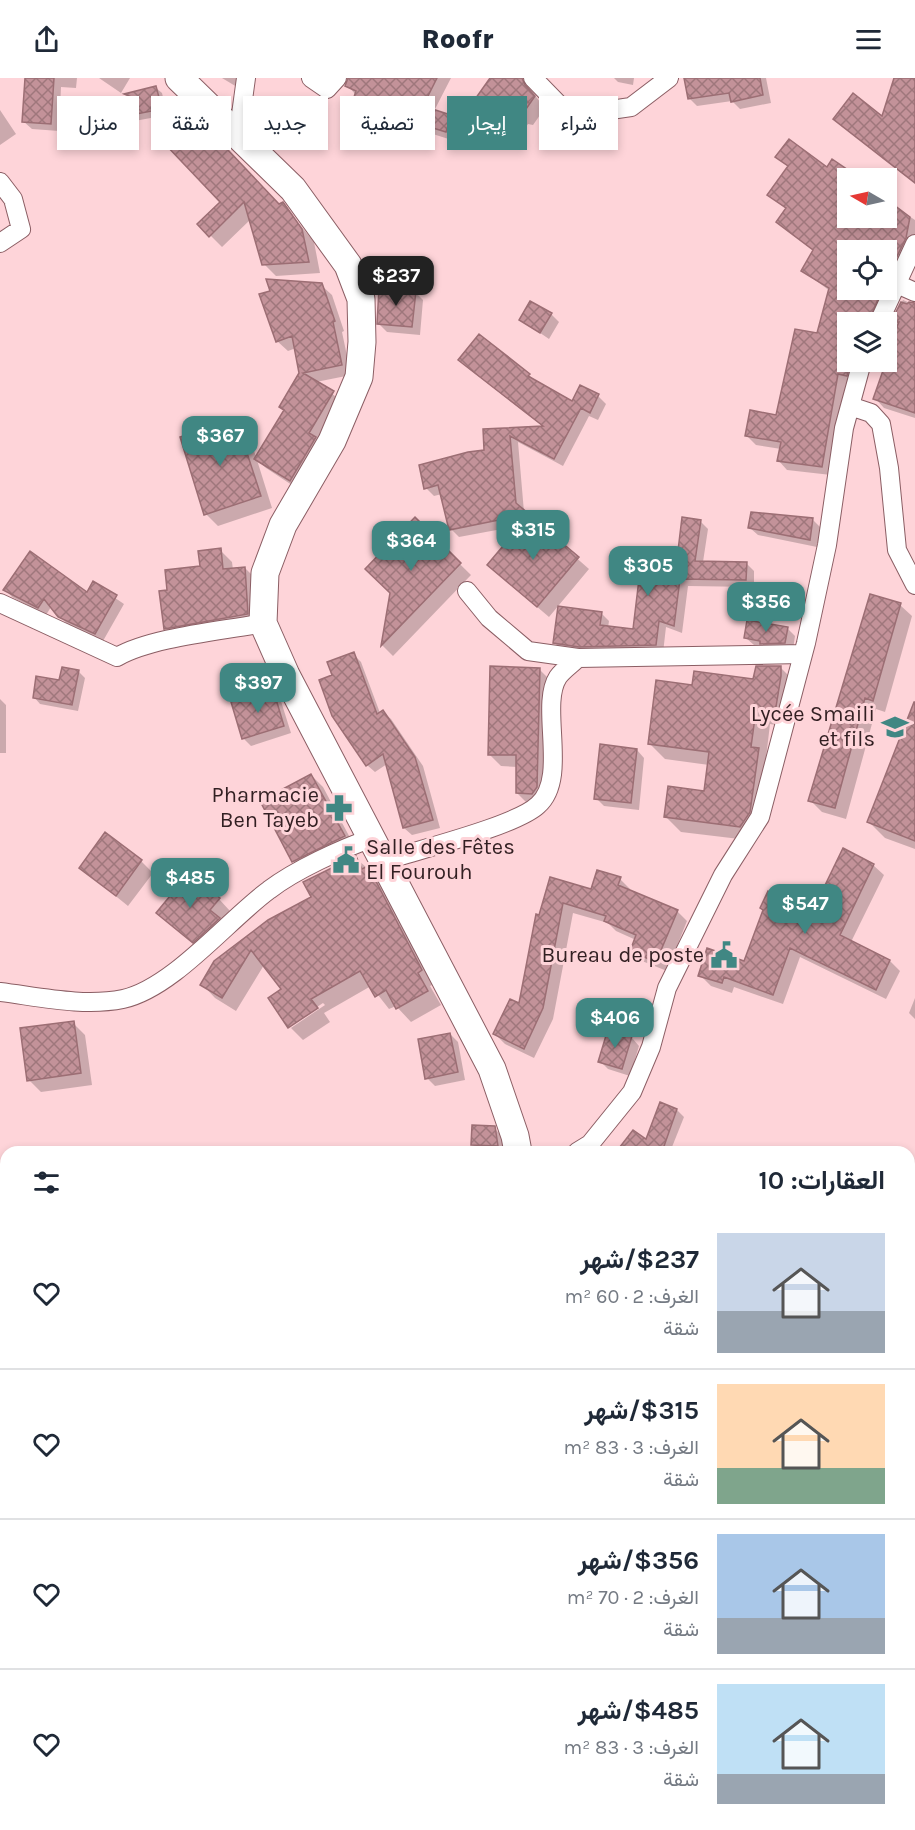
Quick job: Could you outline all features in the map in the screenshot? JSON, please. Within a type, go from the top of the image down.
[{"type":"main road","points":[[179,78],[293,189],[348,265],[361,299],[362,342],[359,377],[332,441],[283,525],[265,573],[263,623],[286,675],[492,1069],[517,1146]]},
{"type":"street","points":[[238,136],[246,78]]},
{"type":"street","points":[[311,78],[327,89],[337,78]]},
{"type":"street","points":[[533,78],[570,116],[631,107],[669,78]]},
{"type":"street","points":[[0,182],[13,199],[21,229],[0,243]]},
{"type":"street","points":[[915,244],[897,284],[915,292]]},
{"type":"street","points":[[587,1146],[633,1092],[651,1047],[667,988],[723,875],[760,817],[803,654],[827,545],[844,428],[859,372]]},
{"type":"street","points":[[850,406],[872,413],[881,424],[889,468],[897,550],[915,585]]},
{"type":"street","points":[[467,591],[489,618],[528,651],[578,658],[803,654]]},
{"type":"street","points":[[0,603],[117,657],[129,650],[263,623]]},
{"type":"street","points":[[0,992],[84,1002],[124,999],[162,982],[270,889],[340,849],[378,850],[517,817],[539,805],[550,783],[554,746],[552,704],[558,678],[578,658]]},
{"type":"building","points":[[25,78],[54,78],[51,124],[22,122]]},
{"type":"building","points":[[348,78],[437,78],[428,96],[354,96],[356,91],[345,86]]},
{"type":"building","points":[[490,78],[522,78],[535,96],[527,108],[527,96],[477,96]]},
{"type":"building","points":[[684,78],[760,78],[763,95],[731,102],[729,93],[688,99]]},
{"type":"building","points":[[894,78],[915,78],[915,183],[833,119],[853,93],[882,116]]},
{"type":"building","points":[[156,86],[159,96],[151,96],[151,111],[139,113],[139,96],[124,94]]},
{"type":"building","points":[[435,110],[447,114],[446,132],[435,129]]},
{"type":"building","points":[[789,139],[827,167],[832,159],[845,168],[837,168],[837,228],[897,228],[897,207],[910,217],[906,238],[897,256],[897,240],[837,240],[837,300],[878,300],[872,312],[837,312],[837,372],[848,372],[847,376],[838,374],[822,467],[777,461],[781,442],[745,436],[750,410],[776,415],[795,329],[817,333],[829,288],[801,271],[813,250],[776,222],[786,208],[767,195],[788,166],[775,157]]},
{"type":"building","points":[[171,150],[228,150],[279,204],[283,202],[302,229],[309,262],[262,265],[244,202],[209,237],[197,224],[220,202]]},
{"type":"building","points":[[266,279],[322,283],[335,321],[333,322],[342,365],[303,373],[334,391],[309,433],[316,437],[290,481],[254,459],[284,410],[279,407],[299,373],[292,336],[276,342],[259,294],[270,291]]},
{"type":"building","points":[[379,288],[416,291],[412,327],[377,324]]},
{"type":"building","points":[[530,301],[552,313],[540,333],[519,320]]},
{"type":"building","points":[[901,302],[915,303],[915,413],[873,399],[882,372],[897,372],[897,327],[899,322],[897,322],[896,312]]},
{"type":"building","points":[[479,334],[530,374],[528,376],[572,401],[580,385],[599,394],[590,413],[581,408],[554,459],[510,436],[516,503],[529,514],[449,530],[438,485],[424,489],[419,465],[484,450],[483,429],[543,426],[458,360]]},
{"type":"building","points":[[236,419],[261,496],[204,515],[180,437]]},
{"type":"building","points":[[751,512],[813,518],[810,540],[748,528]]},
{"type":"building","points":[[529,515],[579,557],[537,607],[487,565]]},
{"type":"building","points":[[415,517],[461,563],[381,646],[390,593],[365,569]]},
{"type":"building","points":[[682,517],[701,520],[695,561],[747,562],[746,580],[680,579],[674,626],[659,621],[656,645],[579,647],[553,643],[558,606],[602,612],[600,625],[633,629],[642,554],[677,559]]},
{"type":"building","points":[[221,548],[223,569],[245,567],[248,614],[164,629],[159,591],[167,590],[165,570],[200,566],[198,551]]},
{"type":"building","points":[[30,551],[87,592],[93,581],[117,595],[95,634],[58,617],[44,599],[38,608],[3,590]]},
{"type":"building","points":[[870,594],[901,603],[873,701],[865,698],[835,808],[808,801]]},
{"type":"building","points":[[747,620],[788,627],[785,643],[760,644],[760,641],[744,638]]},
{"type":"building","points":[[354,652],[377,714],[383,710],[415,757],[433,820],[403,828],[383,754],[366,766],[332,716],[319,680],[332,675],[327,662]]},
{"type":"building","points":[[490,666],[540,668],[537,787],[532,794],[516,793],[516,755],[488,755]]},
{"type":"building","points":[[756,666],[781,666],[781,676],[775,713],[756,710],[751,747],[759,748],[750,812],[740,827],[664,817],[668,786],[704,791],[709,752],[648,744],[656,680],[692,685],[694,671],[753,679]]},
{"type":"building","points":[[62,667],[79,670],[72,705],[33,698],[36,676],[59,680]]},
{"type":"building","points":[[273,689],[284,726],[242,739],[231,702]]},
{"type":"building","points":[[915,702],[915,841],[867,822]]},
{"type":"building","points":[[600,744],[637,749],[631,803],[594,799]]},
{"type":"building","points":[[311,774],[345,836],[292,862],[260,801]]},
{"type":"building","points":[[105,832],[142,860],[116,896],[79,868]]},
{"type":"building","points":[[843,848],[874,864],[840,935],[890,960],[876,990],[790,948],[773,995],[724,977],[722,983],[698,976],[707,948],[744,961],[763,910],[760,908],[768,891],[812,912]]},
{"type":"building","points":[[356,856],[362,869],[368,866],[422,970],[418,973],[428,991],[396,1009],[386,990],[375,997],[360,971],[311,999],[318,1008],[288,1028],[268,998],[281,989],[251,950],[222,998],[200,985],[214,961],[268,920],[311,897],[303,882]]},
{"type":"building","points":[[597,870],[621,877],[618,885],[678,910],[656,962],[630,951],[636,935],[604,921],[606,916],[563,903],[543,1008],[524,1049],[493,1034],[510,999],[519,1003],[536,914],[539,915],[550,877],[591,889]]},
{"type":"building","points":[[189,873],[220,898],[210,910],[220,918],[193,943],[156,913]]},
{"type":"building","points":[[74,1021],[81,1073],[27,1081],[20,1028]]},
{"type":"building","points":[[608,1029],[632,1036],[622,1069],[598,1062]]},
{"type":"building","points":[[450,1033],[458,1072],[425,1079],[418,1039]]},
{"type":"building","points":[[660,1102],[677,1109],[664,1146],[621,1146],[633,1130],[646,1139]]},
{"type":"building","points":[[472,1125],[495,1126],[498,1146],[471,1145]]},
{"type":"place","name":"Lycée Smaili et fils","points":[[895,727]]},
{"type":"place","name":"Pharmacie Ben Tayeb","points":[[339,808]]},
{"type":"place","name":"Salle des Fêtes El Fourouh","points":[[346,860]]},
{"type":"place","name":"Bureau de poste","points":[[724,955]]}]
